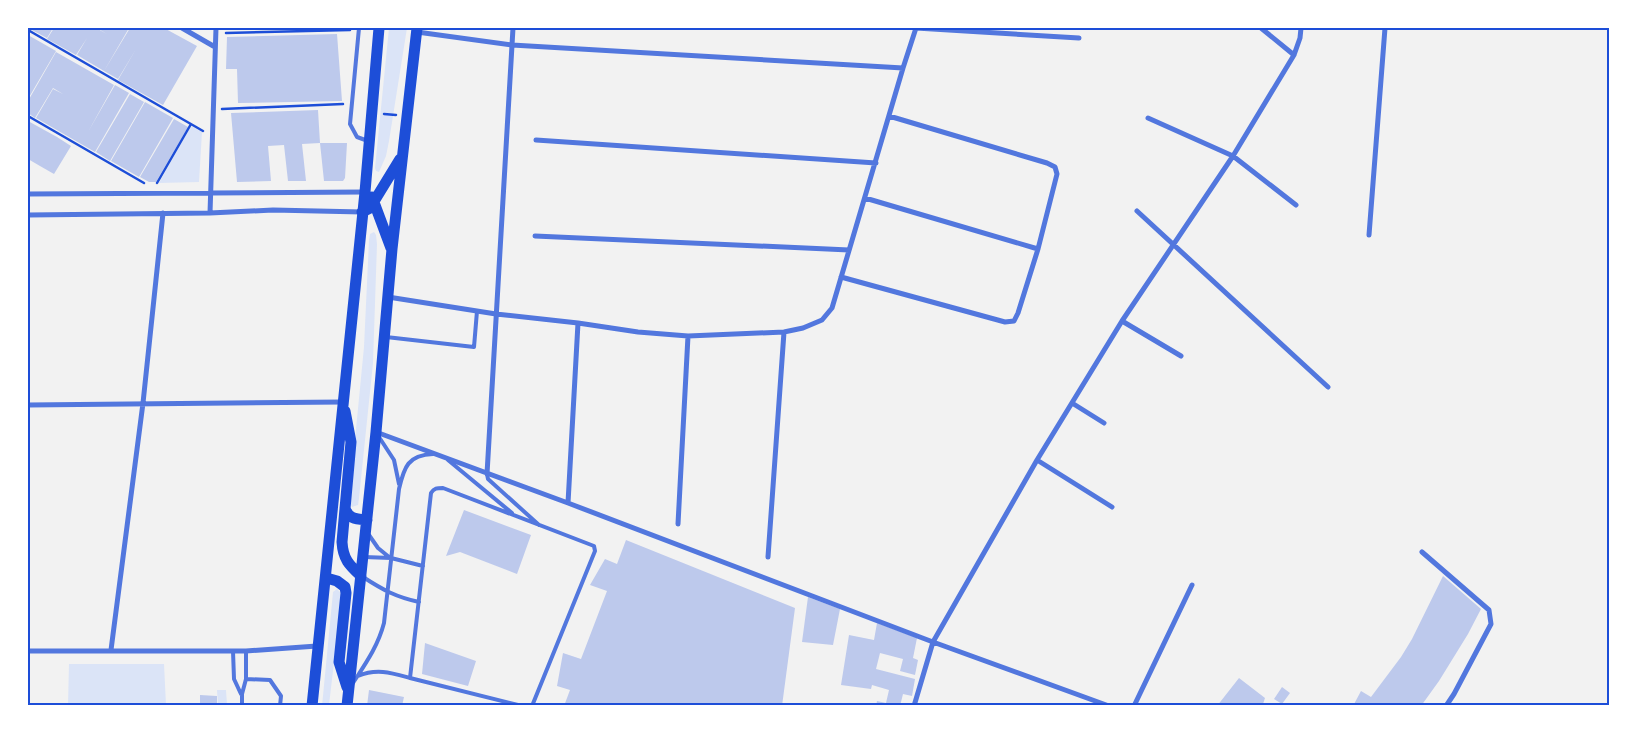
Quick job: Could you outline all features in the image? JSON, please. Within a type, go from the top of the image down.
[{"type":"main road","points":[[348,691],[339,662],[345,587],[337,581],[336,574],[342,402],[365,192],[379,28]]},
{"type":"main road","points":[[347,706],[367,525],[387,297],[417,30]]},
{"type":"main road","points":[[362,212],[370,208],[403,154]]},
{"type":"main road","points":[[365,192],[371,196],[374,202],[392,249]]},
{"type":"main road","points":[[312,706],[317,646],[342,552],[351,442],[342,402]]},
{"type":"main road","points":[[345,508],[347,514],[352,518],[367,525]]},
{"type":"main road","points":[[336,574],[363,558]]},
{"type":"main road","points":[[336,574],[361,576]]},
{"type":"street","points":[[182,28],[215,47]]},
{"type":"street","points":[[210,213],[216,28]]},
{"type":"street","points":[[487,474],[513,28]]},
{"type":"street","points":[[387,297],[496,314],[638,332],[688,336],[784,332],[803,328],[822,320],[832,308],[916,28],[1080,38]]},
{"type":"street","points":[[1261,28],[1294,55]]},
{"type":"street","points":[[914,706],[932,642],[1036,460],[1122,321],[1233,156],[1294,55],[1301,28]]},
{"type":"street","points":[[1369,235],[1385,28]]},
{"type":"street","points":[[417,30],[512,45],[903,68]]},
{"type":"street","points":[[842,277],[1005,322],[1014,321],[1038,249],[1057,174],[1055,167],[889,116]]},
{"type":"street","points":[[1148,118],[1233,156],[1296,205]]},
{"type":"street","points":[[536,140],[876,163]]},
{"type":"street","points":[[28,194],[365,192]]},
{"type":"street","points":[[865,198],[1038,249]]},
{"type":"street","points":[[28,214],[163,214],[273,210],[362,212]]},
{"type":"street","points":[[1137,211],[1328,387]]},
{"type":"street","points":[[111,650],[143,403],[163,214]]},
{"type":"street","points":[[535,236],[849,250]]},
{"type":"street","points":[[1122,321],[1181,356]]},
{"type":"street","points":[[568,503],[578,323]]},
{"type":"street","points":[[768,557],[784,332]]},
{"type":"street","points":[[678,524],[688,336]]},
{"type":"street","points":[[28,406],[143,403],[342,402]]},
{"type":"street","points":[[1072,403],[1104,423]]},
{"type":"street","points":[[376,432],[932,642],[1109,706]]},
{"type":"street","points":[[1036,460],[1112,507]]},
{"type":"street","points":[[1422,552],[1489,610],[1491,624],[1446,706]]},
{"type":"street","points":[[1134,706],[1192,585]]},
{"type":"street","points":[[28,651],[246,651],[317,646]]},
{"type":"lane","points":[[359,29],[350,124],[357,137],[369,141]]},
{"type":"lane","points":[[383,337],[474,347],[477,311]]},
{"type":"lane","points":[[376,432],[394,460],[399,489]]},
{"type":"lane","points":[[348,691],[370,658],[381,635],[399,489],[403,474],[413,458],[433,454]]},
{"type":"lane","points":[[448,460],[515,516]]},
{"type":"lane","points":[[487,474],[488,479],[541,526]]},
{"type":"lane","points":[[410,678],[433,490],[443,488],[594,546],[595,551],[532,706]]},
{"type":"lane","points":[[367,525],[378,548],[391,558]]},
{"type":"lane","points":[[363,558],[391,558],[423,566]]},
{"type":"lane","points":[[361,576],[400,598],[419,602]]},
{"type":"lane","points":[[233,651],[234,679],[242,694]]},
{"type":"lane","points":[[242,706],[242,694],[246,679],[246,651]]},
{"type":"lane","points":[[358,676],[375,671],[522,706]]},
{"type":"lane","points":[[246,679],[270,680],[281,696],[280,706]]},
{"type":"path","points":[[224,33],[359,29]]},
{"type":"path","points":[[28,30],[203,131]]},
{"type":"path","points":[[222,109],[352,103]]},
{"type":"path","points":[[372,113],[407,116]]},
{"type":"path","points":[[28,116],[147,185]]},
{"type":"path","points":[[156,185],[190,124]]},
{"type":"shaded area","points":[[389,28],[407,28],[389,141],[386,156],[379,172],[375,168]]},
{"type":"shaded area","points":[[191,126],[202,132],[199,182],[159,183]]},
{"type":"shaded area","points":[[374,232],[377,244],[373,363],[358,505],[352,507],[349,501],[364,347],[369,240],[370,234]]},
{"type":"shaded area","points":[[337,589],[342,594],[329,705],[322,706],[333,592]]},
{"type":"shaded area","points":[[69,664],[164,664],[166,705],[68,705]]},
{"type":"shaded area","points":[[217,690],[226,690],[227,705],[218,705]]},
{"type":"building","points":[[28,28],[53,28],[47,38]]},
{"type":"building","points":[[54,28],[96,28],[107,34],[97,28],[129,28],[104,71],[77,55],[87,38],[76,55],[47,39]]},
{"type":"building","points":[[130,28],[164,28],[197,46],[163,105],[118,80],[136,49],[118,79],[104,71]]},
{"type":"building","points":[[227,28],[267,28],[267,29],[227,30]]},
{"type":"building","points":[[337,34],[342,101],[238,103],[237,69],[226,69],[227,37]]},
{"type":"building","points":[[28,35],[56,51],[28,99]]},
{"type":"building","points":[[56,52],[114,85],[88,132],[115,85],[129,93],[95,152],[36,118],[53,89],[63,94],[53,88],[35,118],[28,113],[28,101]]},
{"type":"building","points":[[130,94],[144,102],[110,161],[96,152]]},
{"type":"building","points":[[145,102],[173,118],[139,177],[111,161]]},
{"type":"building","points":[[318,110],[320,143],[302,144],[306,181],[288,181],[284,145],[268,146],[271,181],[237,182],[231,113]]},
{"type":"building","points":[[174,119],[188,127],[156,182],[149,182],[140,177]]},
{"type":"building","points":[[28,121],[57,137],[40,166],[28,159]]},
{"type":"building","points":[[57,137],[71,146],[54,174],[40,166]]},
{"type":"building","points":[[320,143],[347,143],[345,178],[343,181],[324,181]]},
{"type":"building","points":[[464,510],[531,535],[517,574],[460,552],[446,556]]},
{"type":"building","points":[[626,540],[795,608],[782,706],[564,706],[570,690],[557,686],[563,653],[581,659],[607,591],[590,585],[605,559],[617,564]]},
{"type":"building","points":[[1443,576],[1481,609],[1439,681],[1421,706],[1353,706],[1361,691],[1371,697],[1401,657]]},
{"type":"building","points":[[808,597],[840,609],[833,645],[802,642]]},
{"type":"building","points":[[877,623],[917,638],[913,658],[918,660],[915,675],[900,671],[903,659],[880,653],[876,669],[915,679],[912,696],[903,694],[900,706],[876,706],[877,701],[886,703],[889,690],[872,685],[871,689],[841,685],[849,635],[874,640]]},
{"type":"building","points":[[425,643],[476,661],[468,686],[422,674]]},
{"type":"building","points":[[1239,678],[1265,698],[1263,704],[1266,706],[1217,706]]},
{"type":"building","points":[[1282,687],[1290,693],[1282,704],[1274,699]]},
{"type":"building","points":[[369,690],[404,697],[402,706],[367,706]]},
{"type":"building","points":[[200,695],[217,696],[217,706],[200,706]]}]
